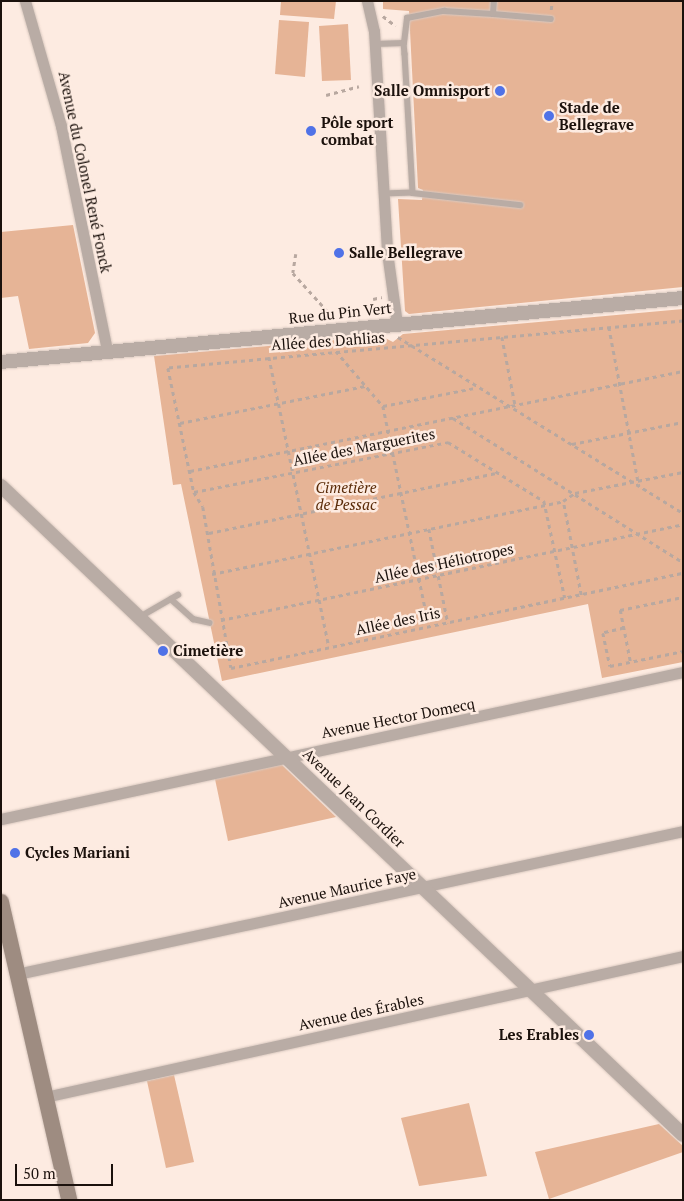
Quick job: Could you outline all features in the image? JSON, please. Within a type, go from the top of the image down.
[{"type":"main road","points":[[1,902],[69,1200]]},
{"type":"street","name":"Avenue du Colonel René Fonck","points":[[25,1],[61,126],[106,351]]},
{"type":"street","points":[[367,1],[372,19],[375,44],[384,194],[397,328]]},
{"type":"street","name":"Rue du Pin Vert","points":[[1,362],[336,330],[397,328],[683,298]]},
{"type":"street","name":"Avenue Jean Cordier","points":[[1,486],[286,755],[683,1135]]},
{"type":"street","name":"Avenue Hector Domecq","points":[[1,819],[286,755],[603,693],[683,672]]},
{"type":"street","name":"Avenue Maurice Faye","points":[[18,974],[683,831]]},
{"type":"street","name":"Avenue des Érables","points":[[45,1096],[683,956]]},
{"type":"lane","points":[[493,14],[494,1]]},
{"type":"lane","points":[[413,193],[404,43],[409,17],[444,11],[551,19]]},
{"type":"lane","points":[[375,44],[404,43]]},
{"type":"lane","points":[[384,194],[413,193],[520,205]]},
{"type":"lane","points":[[140,617],[178,595]]},
{"type":"lane","points":[[171,599],[192,619],[210,623]]},
{"type":"path","points":[[372,19],[386,16],[406,30]]},
{"type":"path","points":[[326,95],[358,86]]},
{"type":"path","points":[[296,254],[293,274],[326,316],[335,317],[336,330]]},
{"type":"path","name":"Allée des Dahlias","points":[[213,555],[203,507],[194,492],[168,368],[172,365],[683,321]]},
{"type":"path","points":[[609,327],[639,486]]},
{"type":"path","points":[[397,328],[398,340],[407,346],[683,513]]},
{"type":"path","points":[[502,337],[515,404]]},
{"type":"path","points":[[336,351],[384,406],[429,627]]},
{"type":"path","points":[[269,357],[329,647]]},
{"type":"path","points":[[190,471],[453,418],[507,405],[683,371]]},
{"type":"path","points":[[180,423],[366,386]]},
{"type":"path","points":[[384,406],[476,387]]},
{"type":"path","points":[[453,418],[641,533],[683,562]]},
{"type":"path","points":[[570,444],[683,422]]},
{"type":"path","name":"Allée des Marguerites","points":[[194,492],[448,442],[497,472],[544,505]]},
{"type":"path","points":[[209,533],[497,472]]},
{"type":"path","points":[[212,574],[563,501],[575,493],[629,480],[683,472]]},
{"type":"path","points":[[563,501],[581,595]]},
{"type":"path","points":[[544,505],[565,598]]},
{"type":"path","name":"Allée des Héliotropes","points":[[210,623],[683,524]]},
{"type":"path","points":[[429,529],[448,623]]},
{"type":"path","name":"Allée des Iris","points":[[213,555],[212,574],[231,668],[683,574]]},
{"type":"path","points":[[630,661],[620,610],[683,597]]},
{"type":"path","points":[[624,628],[603,633],[610,666],[683,650]]},
{"type":"green space","points":[[281,1],[336,1],[334,19],[280,15]]},
{"type":"green space","name":"Stade de Bellegrave","points":[[383,1],[683,1],[683,287],[409,314],[405,311],[398,199],[422,200],[423,190],[418,188],[409,11],[383,9]]},
{"type":"green space","points":[[279,20],[309,22],[305,77],[275,74]]},
{"type":"green space","points":[[348,24],[351,80],[322,81],[319,26]]},
{"type":"green space","points":[[73,225],[95,333],[88,343],[29,349],[18,296],[1,298],[1,232]]},
{"type":"green space","name":"Cimetière de Pessac","points":[[683,309],[683,662],[602,678],[588,604],[222,681],[181,484],[173,485],[154,356],[381,336],[393,342],[403,334]]},
{"type":"green space","points":[[281,764],[336,817],[228,841],[215,779]]},
{"type":"green space","points":[[174,1075],[194,1162],[166,1168],[147,1081]]},
{"type":"green space","points":[[469,1103],[487,1176],[419,1186],[401,1118]]},
{"type":"green space","points":[[659,1124],[683,1146],[683,1152],[549,1199],[535,1152]]},
{"type":"place","name":"Salle Omnisport","points":[[500,91]]},
{"type":"place","name":"Stade de Bellegrave","points":[[549,116]]},
{"type":"place","name":"Pôle sport combat","points":[[311,131]]},
{"type":"place","name":"Salle Bellegrave","points":[[339,253]]},
{"type":"place","name":"Cimetière","points":[[163,651]]},
{"type":"place","name":"Cycles Mariani","points":[[15,853]]},
{"type":"place","name":"Les Erables","points":[[589,1035]]}]
